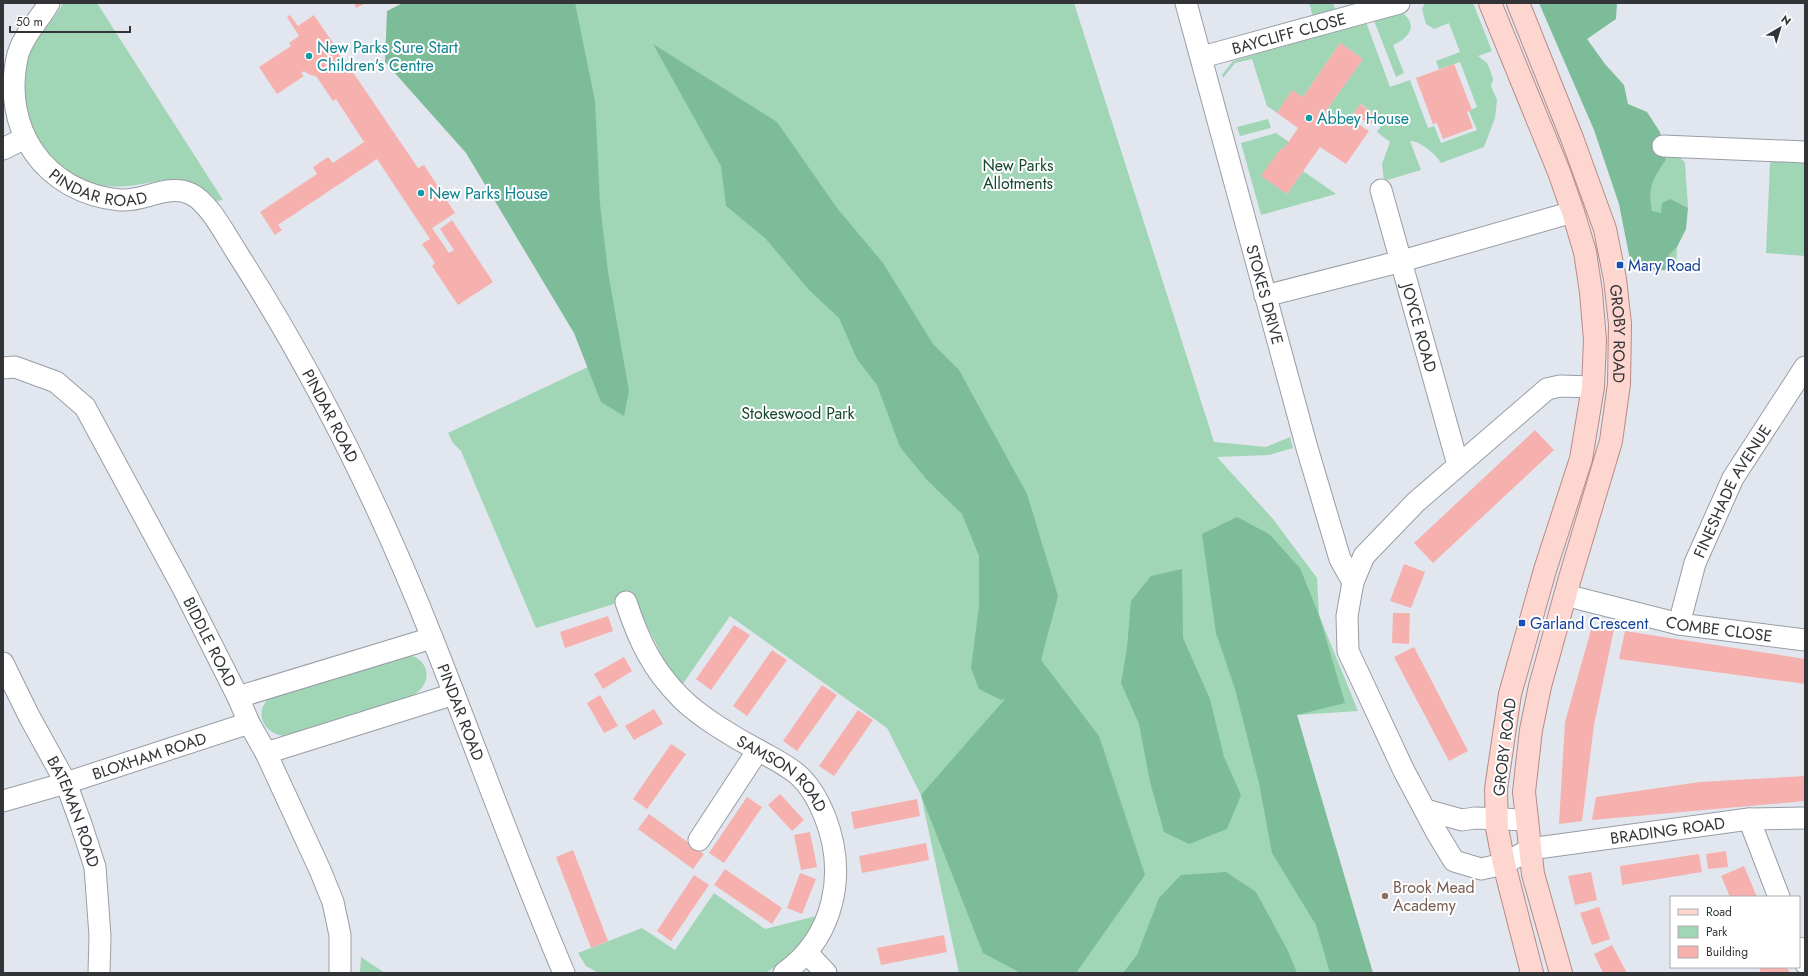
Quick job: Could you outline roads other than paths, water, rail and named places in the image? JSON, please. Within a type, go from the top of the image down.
[{"type":"main road","name":"GROBY ROAD","points":[[1490,3],[1559,172],[1573,212],[1585,252],[1591,292],[1595,340],[1593,387],[1581,459],[1545,570],[1510,694],[1496,789],[1497,820],[1504,864],[1532,973]]},
{"type":"main road","name":"GROBY ROAD","points":[[1518,3],[1572,138],[1605,230],[1615,279],[1620,324],[1619,384],[1611,441],[1567,586],[1540,686],[1531,730],[1524,792],[1533,874],[1561,973]]},
{"type":"main road","points":[[1545,570],[1567,586]]},
{"type":"street","name":"PINDAR ROAD","points":[[49,3],[23,40],[14,69],[13,102],[16,120],[23,139],[30,150],[50,172],[63,182],[92,196],[124,200],[168,190],[178,190],[189,193],[199,199],[207,207],[280,323],[316,387],[366,486],[432,638],[564,973]]},
{"type":"street","name":"STOKES DRIVE","points":[[1186,3],[1202,57],[1306,448],[1340,559],[1353,582]]},
{"type":"street","name":"BAYCLIFF CLOSE","points":[[1202,57],[1399,3]]},
{"type":"street","points":[[3,149],[23,139]]},
{"type":"street","points":[[1663,146],[1805,152]]},
{"type":"street","name":"JOYCE ROAD","points":[[1381,190],[1458,465]]},
{"type":"street","points":[[1265,296],[1402,261],[1573,212]]},
{"type":"street","name":"BIDDLE ROAD","points":[[3,368],[15,367],[56,382],[85,407],[184,588],[238,697],[249,723],[266,753],[320,870],[333,902],[340,935],[340,973]]},
{"type":"street","name":"FINESHADE AVENUE","points":[[1679,624],[1695,563],[1733,478],[1805,367]]},
{"type":"street","points":[[1530,849],[1504,864],[1481,869],[1454,860],[1404,771],[1348,651],[1348,616],[1353,582],[1364,556],[1416,502],[1547,388],[1560,386],[1593,387]]},
{"type":"street","name":"COMBE CLOSE","points":[[1567,586],[1679,624],[1805,640]]},
{"type":"street","name":"SAMSON ROAD","points":[[626,602],[638,634],[661,677],[682,700],[716,725],[780,761],[798,775],[813,794],[830,831],[835,850],[836,880],[833,900],[821,931],[807,953],[784,973]]},
{"type":"street","points":[[238,697],[432,638]]},
{"type":"street","name":"BATEMAN ROAD","points":[[3,663],[29,716],[66,783],[95,867],[100,936],[99,973]]},
{"type":"street","points":[[266,753],[454,694]]},
{"type":"street","name":"BLOXHAM ROAD","points":[[3,801],[66,783],[249,723]]},
{"type":"street","points":[[699,840],[758,750]]},
{"type":"street","points":[[1448,851],[1450,837],[1454,829],[1462,820],[1480,807],[1496,789]]},
{"type":"street","points":[[1426,810],[1462,820],[1475,818],[1527,820]]},
{"type":"street","name":"BRADING ROAD","points":[[1530,849],[1749,819],[1805,818]]},
{"type":"street","points":[[1749,819],[1779,896]]},
{"type":"street","points":[[1800,950],[1805,963]]},
{"type":"street","points":[[807,953],[826,973]]},
{"type":"place","name":"New Parks Sure Start Children's Centre","points":[[309,56]]},
{"type":"place","name":"Abbey House","points":[[1309,118]]},
{"type":"place","name":"New Parks House","points":[[421,193]]},
{"type":"place","name":"Mary Road","points":[[1620,265]]},
{"type":"place","name":"Garland Crescent","points":[[1522,623]]},
{"type":"place","name":"Brook Mead Academy","points":[[1385,896]]},
{"type":"park label","name":"New Parks Allotments","points":[[1018,174]]},
{"type":"park label","name":"Stokeswood Park","points":[[798,413]]}]
